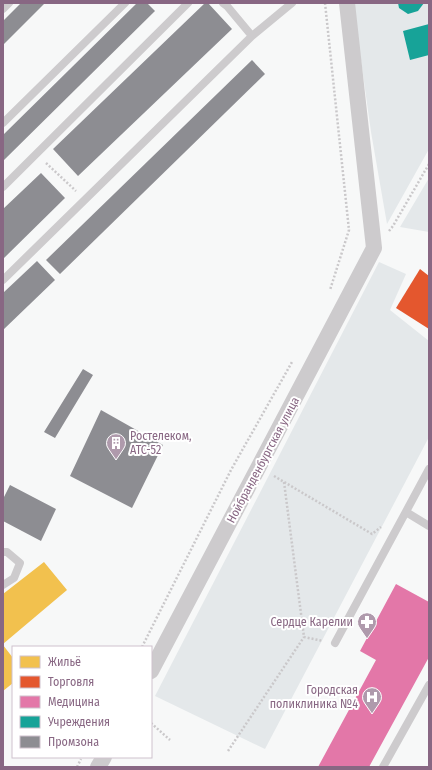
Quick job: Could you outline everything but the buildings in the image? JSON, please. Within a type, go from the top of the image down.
[{"type":"street","points":[[347,3],[374,248]]},
{"type":"street","name":"Нойбранденбургская улица","points":[[152,669],[374,248]]},
{"type":"street","points":[[98,767],[103,758]]},
{"type":"lane","points":[[3,9],[9,3]]},
{"type":"lane","points":[[3,123],[125,3]]},
{"type":"lane","points":[[3,187],[188,3]]},
{"type":"lane","points":[[223,3],[228,6],[252,36]]},
{"type":"lane","points":[[3,280],[252,36],[292,3]]},
{"type":"lane","points":[[335,643],[429,469]]},
{"type":"lane","points":[[406,512],[429,526]]},
{"type":"lane","points":[[3,552],[7,552],[20,563],[14,578],[3,585]]},
{"type":"lane","points":[[383,767],[429,685]]},
{"type":"path","points":[[325,3],[349,230],[330,291]]},
{"type":"path","points":[[37,154],[85,199]]},
{"type":"path","points":[[374,248],[393,226],[429,164]]},
{"type":"path","points":[[143,646],[231,470],[293,361]]},
{"type":"path","points":[[259,468],[372,534],[406,512]]},
{"type":"path","points":[[228,751],[304,637],[284,482]]},
{"type":"path","points":[[304,637],[335,643]]},
{"type":"path","points":[[152,724],[170,740]]},
{"type":"path","points":[[77,767],[82,758]]},
{"type":"shaded area","points":[[353,3],[429,3],[429,149],[387,224],[371,132]]},
{"type":"shaded area","points":[[429,178],[429,232],[400,227]]},
{"type":"shaded area","points":[[379,262],[406,274],[390,310],[429,341],[429,437],[265,749],[155,696]]},
{"type":"place","name":"Ростелеком, АТС-52","points":[[116,460]]},
{"type":"place","name":"Сердце Карелии","points":[[367,639]]},
{"type":"place","name":"Городская поликлиника №4","points":[[372,714]]}]
